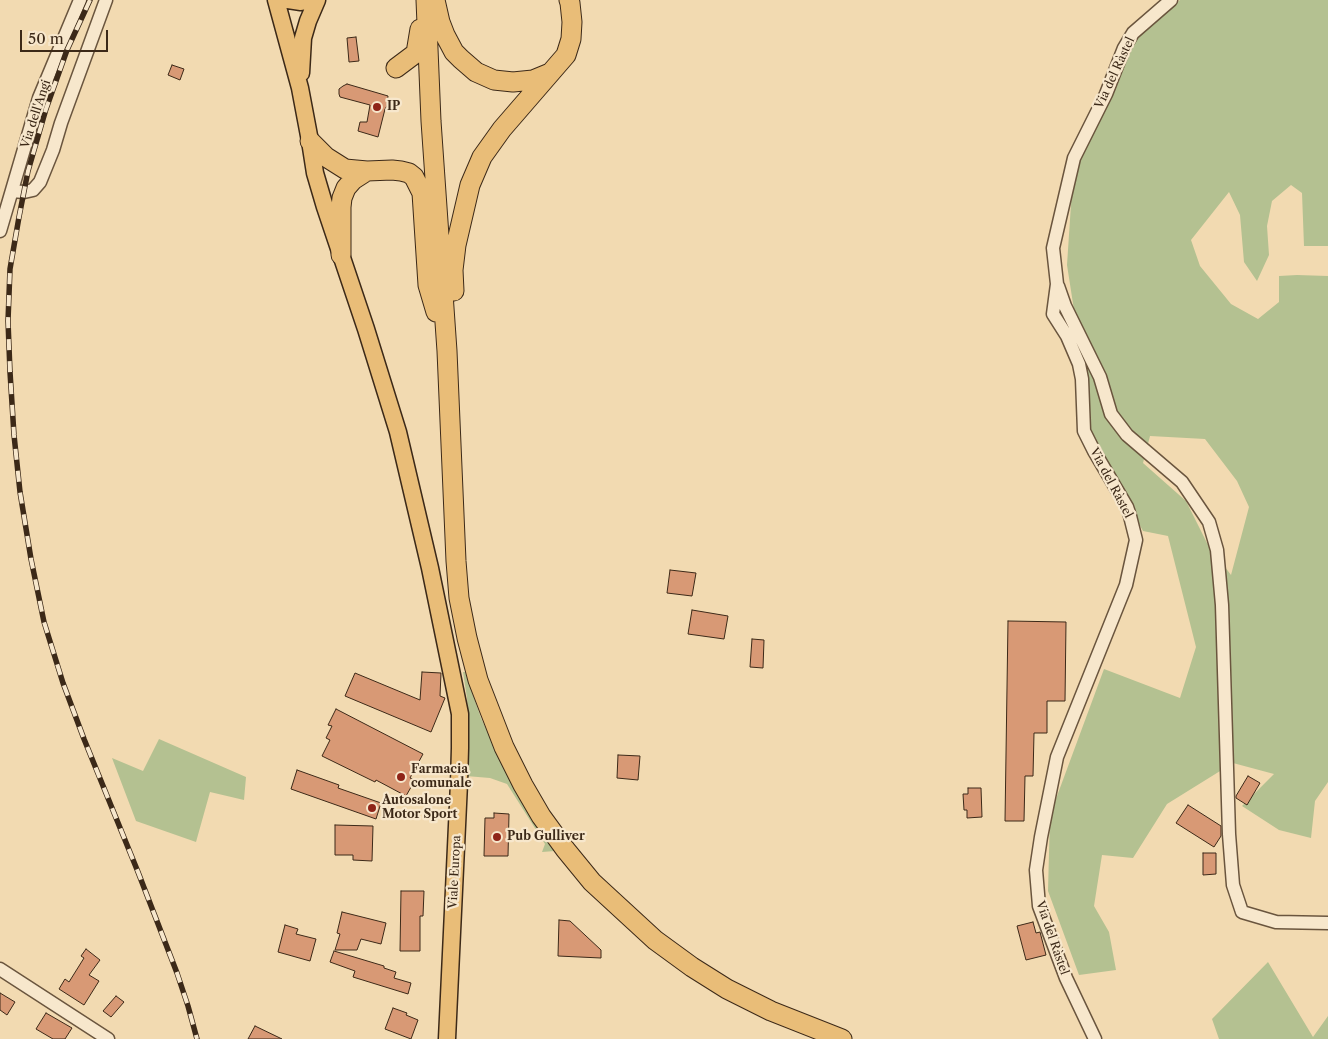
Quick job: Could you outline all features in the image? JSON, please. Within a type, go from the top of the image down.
[{"type":"highway","points":[[396,68],[416,53],[425,0]]},
{"type":"highway","points":[[425,0],[431,121],[447,351],[454,532],[459,598],[478,680],[504,747],[523,785],[565,849],[592,882],[655,940],[692,967],[728,989],[771,1011],[842,1039]]},
{"type":"highway","points":[[435,0],[440,22],[450,43],[461,59],[476,72],[494,80],[513,82],[533,80],[551,72]]},
{"type":"highway","points":[[447,351],[454,299],[453,270],[456,245],[470,185],[482,157],[502,129],[566,54],[571,38],[572,22],[569,0]]},
{"type":"highway","points":[[310,141],[326,157],[346,169],[401,171],[410,173],[414,177],[422,193],[428,285],[447,351]]},
{"type":"highway","points":[[341,255],[342,198],[346,188],[353,180],[367,171]]},
{"type":"main road","points":[[276,0],[300,88]]},
{"type":"main road","points":[[288,0],[301,2],[311,0]]},
{"type":"main road","points":[[300,88],[303,38],[317,0]]},
{"type":"main road","name":"Viale Europa","points":[[300,88],[315,173],[398,432],[430,568],[460,714],[447,1039]]},
{"type":"street","name":"Via dell'Angi","points":[[0,231],[40,98],[80,0]]},
{"type":"street","points":[[12,191],[24,192],[33,190],[40,182],[54,150],[61,123],[106,0]]},
{"type":"street","name":"Via del Ràstel","points":[[1094,1039],[1066,978],[1040,906],[1036,870],[1057,757],[1126,585],[1136,540],[1127,507],[1084,431],[1082,379],[1079,364],[1067,336],[1053,314],[1057,284],[1054,248],[1074,158],[1106,94],[1124,48],[1133,33],[1172,0]]},
{"type":"street","points":[[1057,284],[1065,306],[1100,377],[1111,414],[1127,435],[1182,482],[1209,522],[1217,550],[1222,605],[1230,851],[1234,885],[1242,912],[1276,922],[1328,923]]},
{"type":"street","points":[[0,969],[108,1039]]},
{"type":"green space","points":[[1180,0],[1328,0],[1328,246],[1304,246],[1302,193],[1291,185],[1272,201],[1267,226],[1269,255],[1257,281],[1244,262],[1240,215],[1229,192],[1191,240],[1200,266],[1231,304],[1258,319],[1279,302],[1279,276],[1328,276],[1328,782],[1315,801],[1311,838],[1279,830],[1242,806],[1274,774],[1233,763],[1167,804],[1133,858],[1102,855],[1094,906],[1109,932],[1116,970],[1079,975],[1048,891],[1050,815],[1104,669],[1180,698],[1196,647],[1168,536],[1143,531],[1085,424],[1084,374],[1067,265],[1073,174],[1134,37]],"holes":[[[1150,436],[1205,439],[1237,481],[1249,507],[1231,575],[1207,543],[1186,501],[1143,463]]]},
{"type":"green space","points":[[463,672],[465,672],[481,718],[507,774],[541,832],[555,851],[542,852],[545,844],[507,784],[490,778],[466,776],[468,724]]},
{"type":"green space","points":[[159,739],[246,777],[244,800],[210,792],[196,842],[136,821],[112,758],[143,771]]},
{"type":"green space","points":[[1268,962],[1313,1037],[1328,1016],[1328,1039],[1219,1039],[1212,1019]]},
{"type":"building","points":[[356,37],[359,61],[349,62],[347,38]]},
{"type":"building","points":[[172,65],[184,69],[180,80],[168,75]]},
{"type":"building","points":[[347,84],[388,96],[378,137],[358,131],[360,122],[367,122],[370,105],[340,97],[339,89]]},
{"type":"building","points":[[670,570],[696,573],[692,596],[667,593]]},
{"type":"building","points":[[692,610],[728,616],[724,639],[688,634]]},
{"type":"building","points":[[1008,621],[1066,622],[1065,701],[1047,701],[1047,733],[1034,733],[1033,776],[1025,776],[1024,821],[1005,821]]},
{"type":"building","points":[[752,639],[764,640],[763,668],[750,667]]},
{"type":"building","points":[[422,672],[441,673],[440,696],[445,698],[431,732],[345,696],[355,673],[420,700]]},
{"type":"building","points":[[336,709],[423,754],[410,778],[415,780],[406,796],[376,780],[375,782],[322,756],[330,740],[326,738],[332,726],[328,725]]},
{"type":"building","points":[[618,755],[640,756],[638,780],[617,778]]},
{"type":"building","points":[[297,770],[339,785],[338,788],[381,803],[376,819],[291,789]]},
{"type":"building","points":[[1248,776],[1260,783],[1247,805],[1236,798],[1236,796]]},
{"type":"building","points":[[968,788],[981,788],[982,817],[967,818],[967,810],[964,810],[963,794],[968,794]]},
{"type":"building","points":[[1188,805],[1221,826],[1221,836],[1214,847],[1176,823]]},
{"type":"building","name":"Pub Gulliver","points":[[494,813],[509,814],[508,856],[484,856],[485,818],[494,818]]},
{"type":"building","points":[[335,825],[373,826],[372,861],[353,860],[353,855],[335,855]]},
{"type":"building","points":[[1203,853],[1216,853],[1216,874],[1203,875]]},
{"type":"building","points":[[401,891],[424,891],[423,916],[420,916],[420,951],[400,951]]},
{"type":"building","points":[[342,912],[386,923],[381,944],[361,939],[357,950],[335,950],[340,934],[337,933]]},
{"type":"building","points":[[559,920],[570,921],[601,950],[601,958],[558,956]]},
{"type":"building","points":[[1033,922],[1036,933],[1040,932],[1046,955],[1026,960],[1017,926]]},
{"type":"building","points":[[285,925],[298,929],[296,934],[316,939],[310,961],[278,952]]},
{"type":"building","points":[[86,949],[100,960],[89,975],[99,981],[84,1005],[59,989],[65,979],[69,982],[84,958],[81,956]]},
{"type":"building","points":[[334,951],[384,966],[384,968],[396,972],[394,978],[411,983],[408,994],[353,977],[355,971],[330,962]]},
{"type":"building","points":[[0,993],[15,1002],[7,1015],[0,1010]]},
{"type":"building","points":[[116,996],[124,1002],[111,1017],[103,1011]]},
{"type":"building","points":[[393,1008],[407,1013],[406,1015],[418,1020],[411,1039],[385,1029]]},
{"type":"building","points":[[46,1013],[72,1028],[65,1039],[53,1039],[36,1029]]},
{"type":"building","points":[[255,1026],[282,1039],[248,1039]]},
{"type":"railway","points":[[90,0],[67,50],[46,109],[28,171],[19,217],[10,269],[8,321],[14,435],[20,492],[44,622],[63,683],[84,739],[177,973],[197,1039]]},
{"type":"place","name":"IP","points":[[377,107]]},
{"type":"place","name":"Farmacia comunale","points":[[401,777]]},
{"type":"place","name":"Autosalone Motor Sport","points":[[372,808]]},
{"type":"place","name":"Pub Gulliver","points":[[497,837]]}]
